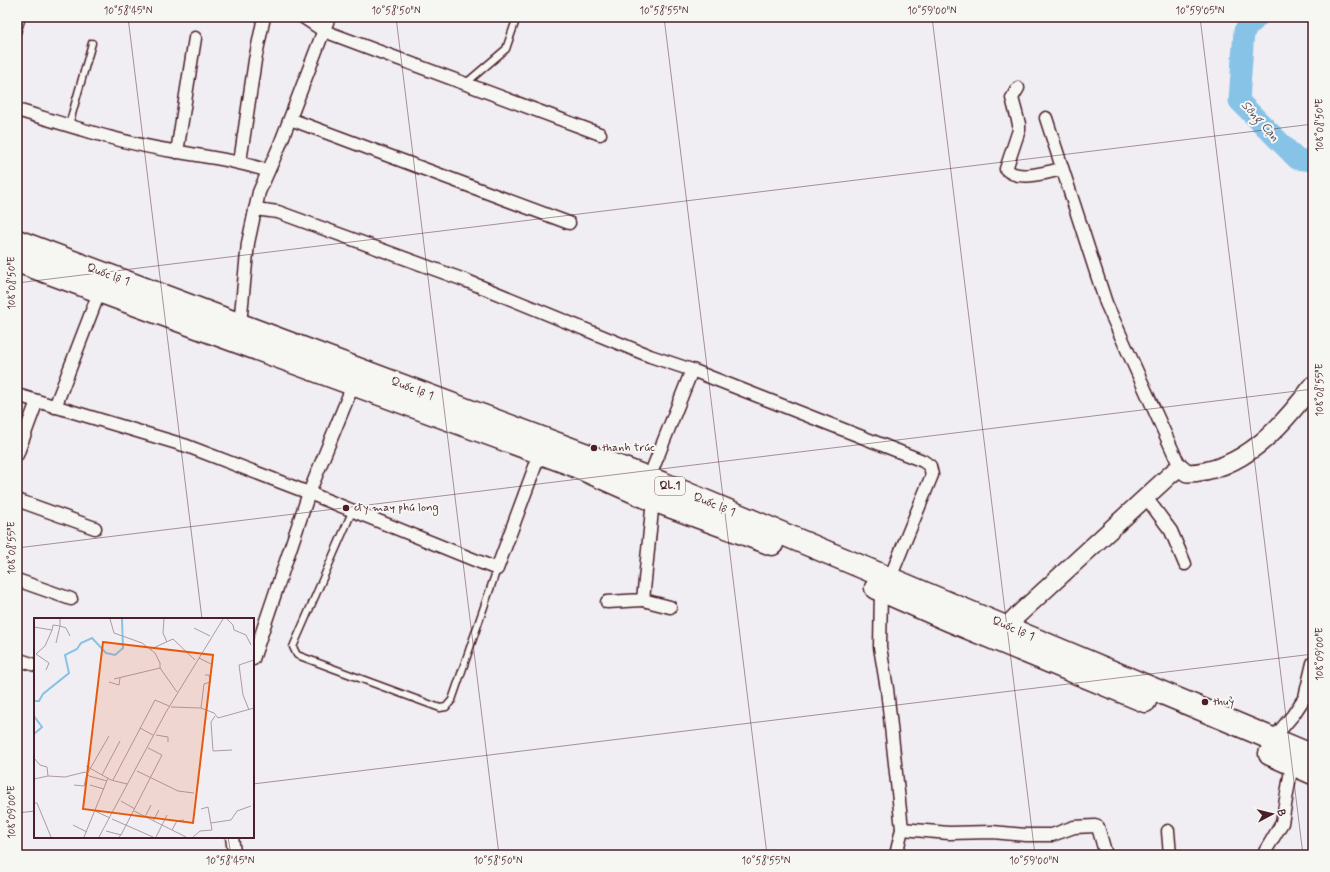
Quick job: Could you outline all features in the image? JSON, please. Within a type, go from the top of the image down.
[{"type":"highway","name":"Quốc lộ 1","points":[[18,250],[240,324],[648,478],[886,584],[949,620],[1195,721],[1313,773]]},
{"type":"highway","name":"Quốc lộ 1","points":[[18,250],[100,290],[540,453],[653,500],[1006,626],[1313,756]]},
{"type":"street","points":[[240,162],[255,60],[264,17]]},
{"type":"street","points":[[303,17],[324,31],[600,134]]},
{"type":"street","points":[[240,324],[248,243],[259,192],[290,119],[329,17]]},
{"type":"street","points":[[177,152],[195,38]]},
{"type":"street","points":[[1018,88],[1012,98],[1019,124],[1019,130],[1006,169],[1024,176],[1062,170]]},
{"type":"street","points":[[17,110],[69,126],[177,152],[240,162],[268,171]]},
{"type":"street","points":[[1046,118],[1106,302],[1180,467],[1187,473],[1219,468],[1250,450],[1267,438],[1290,416],[1313,385]]},
{"type":"street","points":[[290,119],[569,223]]},
{"type":"street","points":[[255,209],[278,212],[467,282],[650,356],[692,370],[923,461],[930,466],[932,476],[886,584],[880,648],[887,688],[902,829],[896,855]]},
{"type":"street","points":[[55,407],[100,290]]},
{"type":"street","points":[[648,478],[692,370]]},
{"type":"street","points":[[254,656],[309,492],[353,385]]},
{"type":"street","points":[[17,395],[187,446],[309,492],[352,512],[497,569],[540,453]]},
{"type":"street","points":[[17,455],[37,401]]},
{"type":"street","points":[[1006,626],[1145,496],[1180,467]]},
{"type":"street","points":[[1145,496],[1171,531],[1185,564]]},
{"type":"street","points":[[17,500],[95,528]]},
{"type":"street","points":[[643,600],[653,500]]},
{"type":"street","points":[[17,580],[71,599]]},
{"type":"street","points":[[607,602],[643,600],[670,608]]},
{"type":"street","points":[[17,659],[34,665]]},
{"type":"street","points":[[1273,739],[1293,715],[1305,697],[1313,663]]},
{"type":"street","points":[[1263,855],[1282,824],[1292,764]]},
{"type":"street","points":[[902,829],[949,833],[992,832],[1026,836],[1052,835],[1074,827],[1095,826],[1098,827],[1103,839],[1106,855]]},
{"type":"street","points":[[1168,831],[1170,855]]},
{"type":"street","points":[[232,838],[234,852]]},
{"type":"lane","points":[[17,33],[22,17]]},
{"type":"lane","points":[[465,84],[506,49],[517,17]]},
{"type":"lane","points":[[69,126],[92,43]]},
{"type":"lane","points":[[352,512],[293,647],[297,655],[440,708],[446,707],[452,700],[497,569]]},
{"type":"waterway","name":"Sông Cạn","points":[[1258,17],[1244,31],[1239,101],[1297,159],[1313,161]]},
{"type":"place","name":"thanh trúc","points":[[594,448]]},
{"type":"place","name":"cty may phú long","points":[[346,508]]},
{"type":"place","name":"thuỷ","points":[[1205,702]]}]
